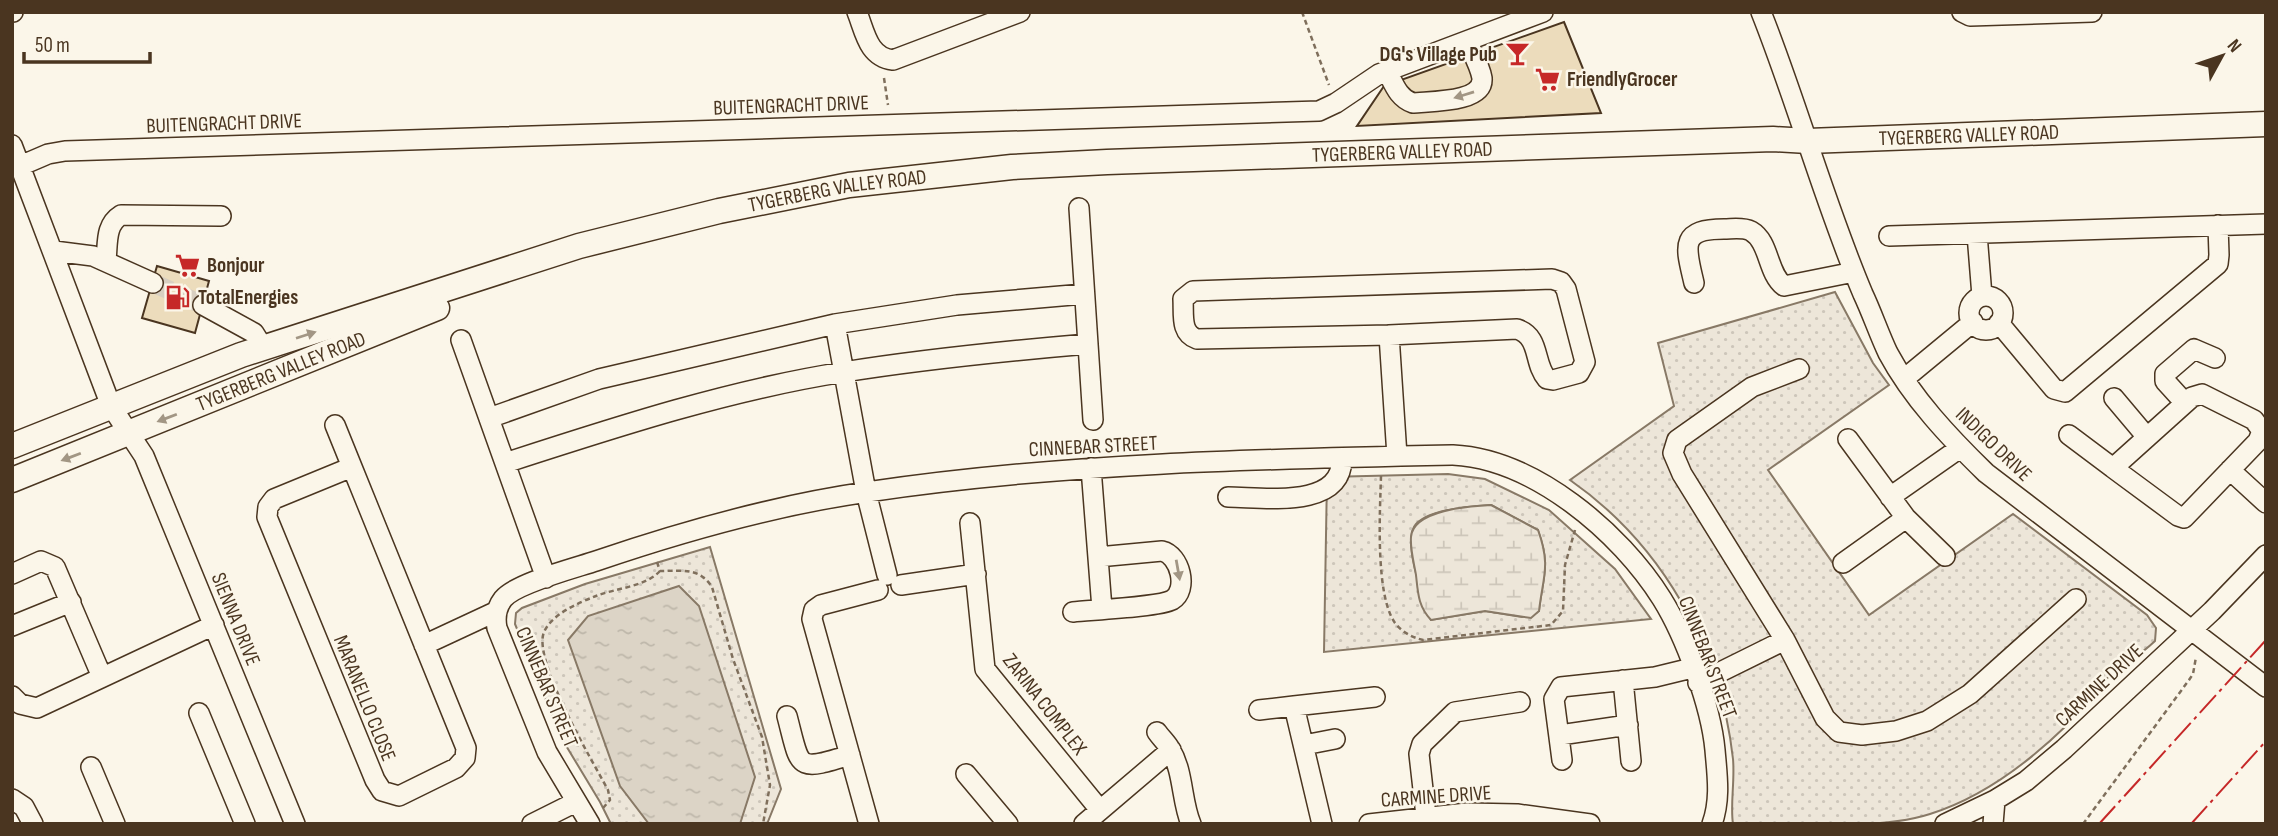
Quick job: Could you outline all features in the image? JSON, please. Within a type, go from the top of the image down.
[{"type":"main road","name":"TYGERBERG VALLEY ROAD","points":[[12,446],[164,384],[579,246],[719,211],[836,188],[1012,167],[1107,162],[2266,124]]},
{"type":"main road","name":"TYGERBERG VALLEY ROAD","points":[[12,480],[435,308],[549,256]]},
{"type":"street","points":[[857,12],[870,47],[880,57],[893,60],[1020,12]]},
{"type":"street","name":"BUITENGRACHT DRIVE","points":[[20,166],[48,154],[65,151],[1319,111],[1387,71],[1543,12]]},
{"type":"street","name":"INDIGO DRIVE","points":[[1761,12],[1854,272],[1888,352],[1904,379],[1960,447],[1986,473],[2266,687]]},
{"type":"street","points":[[1962,12],[1970,16],[2092,12]]},
{"type":"street","points":[[1387,71],[1398,93],[1413,103],[1466,97],[1480,86],[1482,79],[1467,41]]},
{"type":"street","points":[[12,145],[111,406]]},
{"type":"street","points":[[1079,208],[1093,420]]},
{"type":"street","points":[[106,260],[111,223],[121,215],[221,216]]},
{"type":"street","points":[[1889,236],[2266,224]]},
{"type":"street","points":[[1999,323],[2054,389],[2065,392],[2217,264],[2220,255],[2218,225]]},
{"type":"street","points":[[1694,283],[1686,247],[1693,235],[1707,229],[1746,229],[1754,233],[1777,280],[1784,286],[1854,272]]},
{"type":"street","points":[[1977,233],[1982,296]]},
{"type":"street","points":[[54,251],[106,260],[153,283]]},
{"type":"street","points":[[1552,279],[1561,282],[1566,289],[1585,362],[1582,370],[1575,375],[1547,379],[1542,373],[1532,339],[1526,332],[1517,329],[1390,335],[1197,339],[1184,329],[1183,299],[1193,291],[1552,279]]},
{"type":"street","points":[[489,418],[599,379],[835,324],[957,305],[1084,294]]},
{"type":"street","points":[[1982,296],[1993,298],[2001,305],[2002,316],[1999,323],[1987,329],[1973,322],[1969,312],[1973,302],[1982,296]]},
{"type":"street","points":[[203,304],[254,333],[264,349]]},
{"type":"street","points":[[1904,379],[1973,322]]},
{"type":"street","points":[[835,324],[866,492],[888,583]]},
{"type":"street","points":[[1390,335],[1397,456]]},
{"type":"street","points":[[461,340],[546,578]]},
{"type":"street","points":[[505,463],[733,395],[843,372],[985,353],[1088,344]]},
{"type":"street","points":[[2185,403],[2165,381],[2165,374],[2194,349],[2215,358]]},
{"type":"street","points":[[1799,369],[1752,387],[1677,440],[1673,453],[1682,474],[1785,640],[1825,718],[1839,732],[1862,735],[1896,731],[1927,721],[1970,694],[2076,598]]},
{"type":"street","points":[[2069,435],[2113,468],[2178,516],[2184,518],[2261,436],[2262,431],[2258,423],[2207,395],[2197,395],[2146,436],[2113,468]]},
{"type":"street","points":[[2114,398],[2146,436]]},
{"type":"street","name":"SIENNA DRIVE","points":[[111,406],[144,456],[295,824]]},
{"type":"street","name":"MARANELLO CLOSE","points":[[335,425],[465,742],[466,753],[461,764],[404,795],[393,796],[382,791],[375,780],[267,517],[268,507],[274,499],[352,467]]},
{"type":"street","points":[[1848,439],[1906,518],[1945,556]]},
{"type":"street","points":[[1890,497],[1960,447]]},
{"type":"street","name":"CINNEBAR STREET","points":[[596,817],[576,802],[547,752],[497,628],[497,611],[501,601],[512,592],[614,555],[754,516],[866,492],[1009,474],[1091,468],[1453,455],[1483,458],[1523,474],[1562,497],[1617,543],[1654,587],[1670,613],[1708,707],[1714,735],[1718,794],[1712,824]]},
{"type":"street","points":[[1228,497],[1315,495],[1336,482],[1342,459]]},
{"type":"street","points":[[1091,468],[1102,609]]},
{"type":"street","points":[[2230,470],[2266,503]]},
{"type":"street","points":[[1843,563],[1906,518]]},
{"type":"street","name":"ZARINA COMPLEX","points":[[970,523],[985,669],[1100,810]]},
{"type":"street","points":[[1073,612],[1168,602],[1178,594],[1181,587],[1176,558],[1169,552],[1098,557]]},
{"type":"street","name":"CARMINE DRIVE","points":[[1945,824],[1995,800],[2026,781],[2064,749],[2266,555]]},
{"type":"street","points":[[12,574],[41,561],[51,564],[58,571],[102,677]]},
{"type":"street","points":[[869,824],[813,614],[821,606],[888,583],[975,574]]},
{"type":"street","points":[[12,626],[71,602]]},
{"type":"street","points":[[424,645],[497,611]]},
{"type":"street","points":[[12,696],[20,704],[37,708],[214,625]]},
{"type":"street","points":[[1562,760],[1554,699],[1561,687],[1695,675],[1785,640]]},
{"type":"street","points":[[1623,680],[1631,761]]},
{"type":"street","points":[[1259,710],[1375,697]]},
{"type":"street","points":[[1426,816],[1419,754],[1422,744],[1455,712],[1520,702]]},
{"type":"street","points":[[1294,706],[1322,824]]},
{"type":"street","points":[[199,713],[244,824]]},
{"type":"street","points":[[787,716],[797,753],[806,764],[814,766],[850,755]]},
{"type":"street","points":[[1560,735],[1628,725]]},
{"type":"street","points":[[1157,732],[1171,750],[1191,824]]},
{"type":"street","points":[[1304,746],[1335,740]]},
{"type":"street","points":[[1084,824],[1171,750]]},
{"type":"street","points":[[91,768],[115,824]]},
{"type":"street","points":[[966,774],[1008,824]]},
{"type":"street","points":[[12,799],[24,807],[33,824]]},
{"type":"street","points":[[1993,824],[1995,800]]},
{"type":"street","points":[[532,824],[576,802]]},
{"type":"street","name":"CARMINE DRIVE","points":[[1369,824],[1466,813],[1517,814],[1590,824]]},
{"type":"path","points":[[1302,12],[1336,103]]},
{"type":"path","points":[[880,57],[892,125]]},
{"type":"path","points":[[1381,472],[1382,576],[1388,607],[1401,630],[1415,638],[1423,640],[1551,625],[1563,611],[1565,565],[1576,527]]},
{"type":"path","points":[[656,558],[660,571]]},
{"type":"path","points":[[596,817],[610,800],[608,790],[550,675],[542,649],[542,635],[549,624],[576,605],[648,580],[660,571],[695,573],[706,578],[712,587],[733,659],[762,737],[770,785],[763,824]]},
{"type":"path","points":[[2083,824],[2193,674],[2196,653]]},
{"type":"green space","points":[[1835,292],[1873,363],[1889,385],[1768,470],[1869,615],[2013,514],[2147,615],[2156,628],[2155,641],[2093,690],[2067,725],[2037,752],[1968,799],[1930,814],[1885,823],[1733,824],[1733,759],[1726,718],[1700,639],[1659,567],[1633,535],[1603,506],[1570,480],[1674,406],[1658,343]]},
{"type":"green space","points":[[1448,474],[1485,479],[1549,510],[1615,569],[1651,619],[1324,652],[1327,477]],"holes":[[[1491,505],[1538,530],[1545,562],[1539,611],[1522,617],[1485,611],[1431,620],[1412,556],[1412,532],[1416,524],[1441,512]]]},
{"type":"green space","points":[[1491,505],[1538,530],[1545,562],[1539,611],[1531,618],[1485,611],[1431,620],[1423,610],[1418,593],[1411,546],[1414,528],[1421,521],[1444,511]]},
{"type":"green space","points":[[710,547],[781,789],[767,824],[611,824],[562,739],[515,624],[516,613],[522,608],[585,584]]},
{"type":"water","points":[[679,586],[699,606],[755,777],[740,824],[649,824],[620,786],[568,640],[588,616]]},
{"type":"building","points":[[1564,22],[1601,113],[1357,126],[1384,86]]},
{"type":"building","points":[[157,266],[209,281],[195,333],[142,318]]},
{"type":"tunnel","points":[[153,283],[203,305]]},
{"type":"power","points":[[2099,824],[2266,640]]},
{"type":"power","points":[[2191,824],[2266,741]]},
{"type":"place","name":"DG's Village Pub","points":[[1517,54]]},
{"type":"place","name":"FriendlyGrocer","points":[[1547,79]]},
{"type":"place","name":"Bonjour","points":[[187,265]]},
{"type":"place","name":"TotalEnergies","points":[[178,297]]}]
